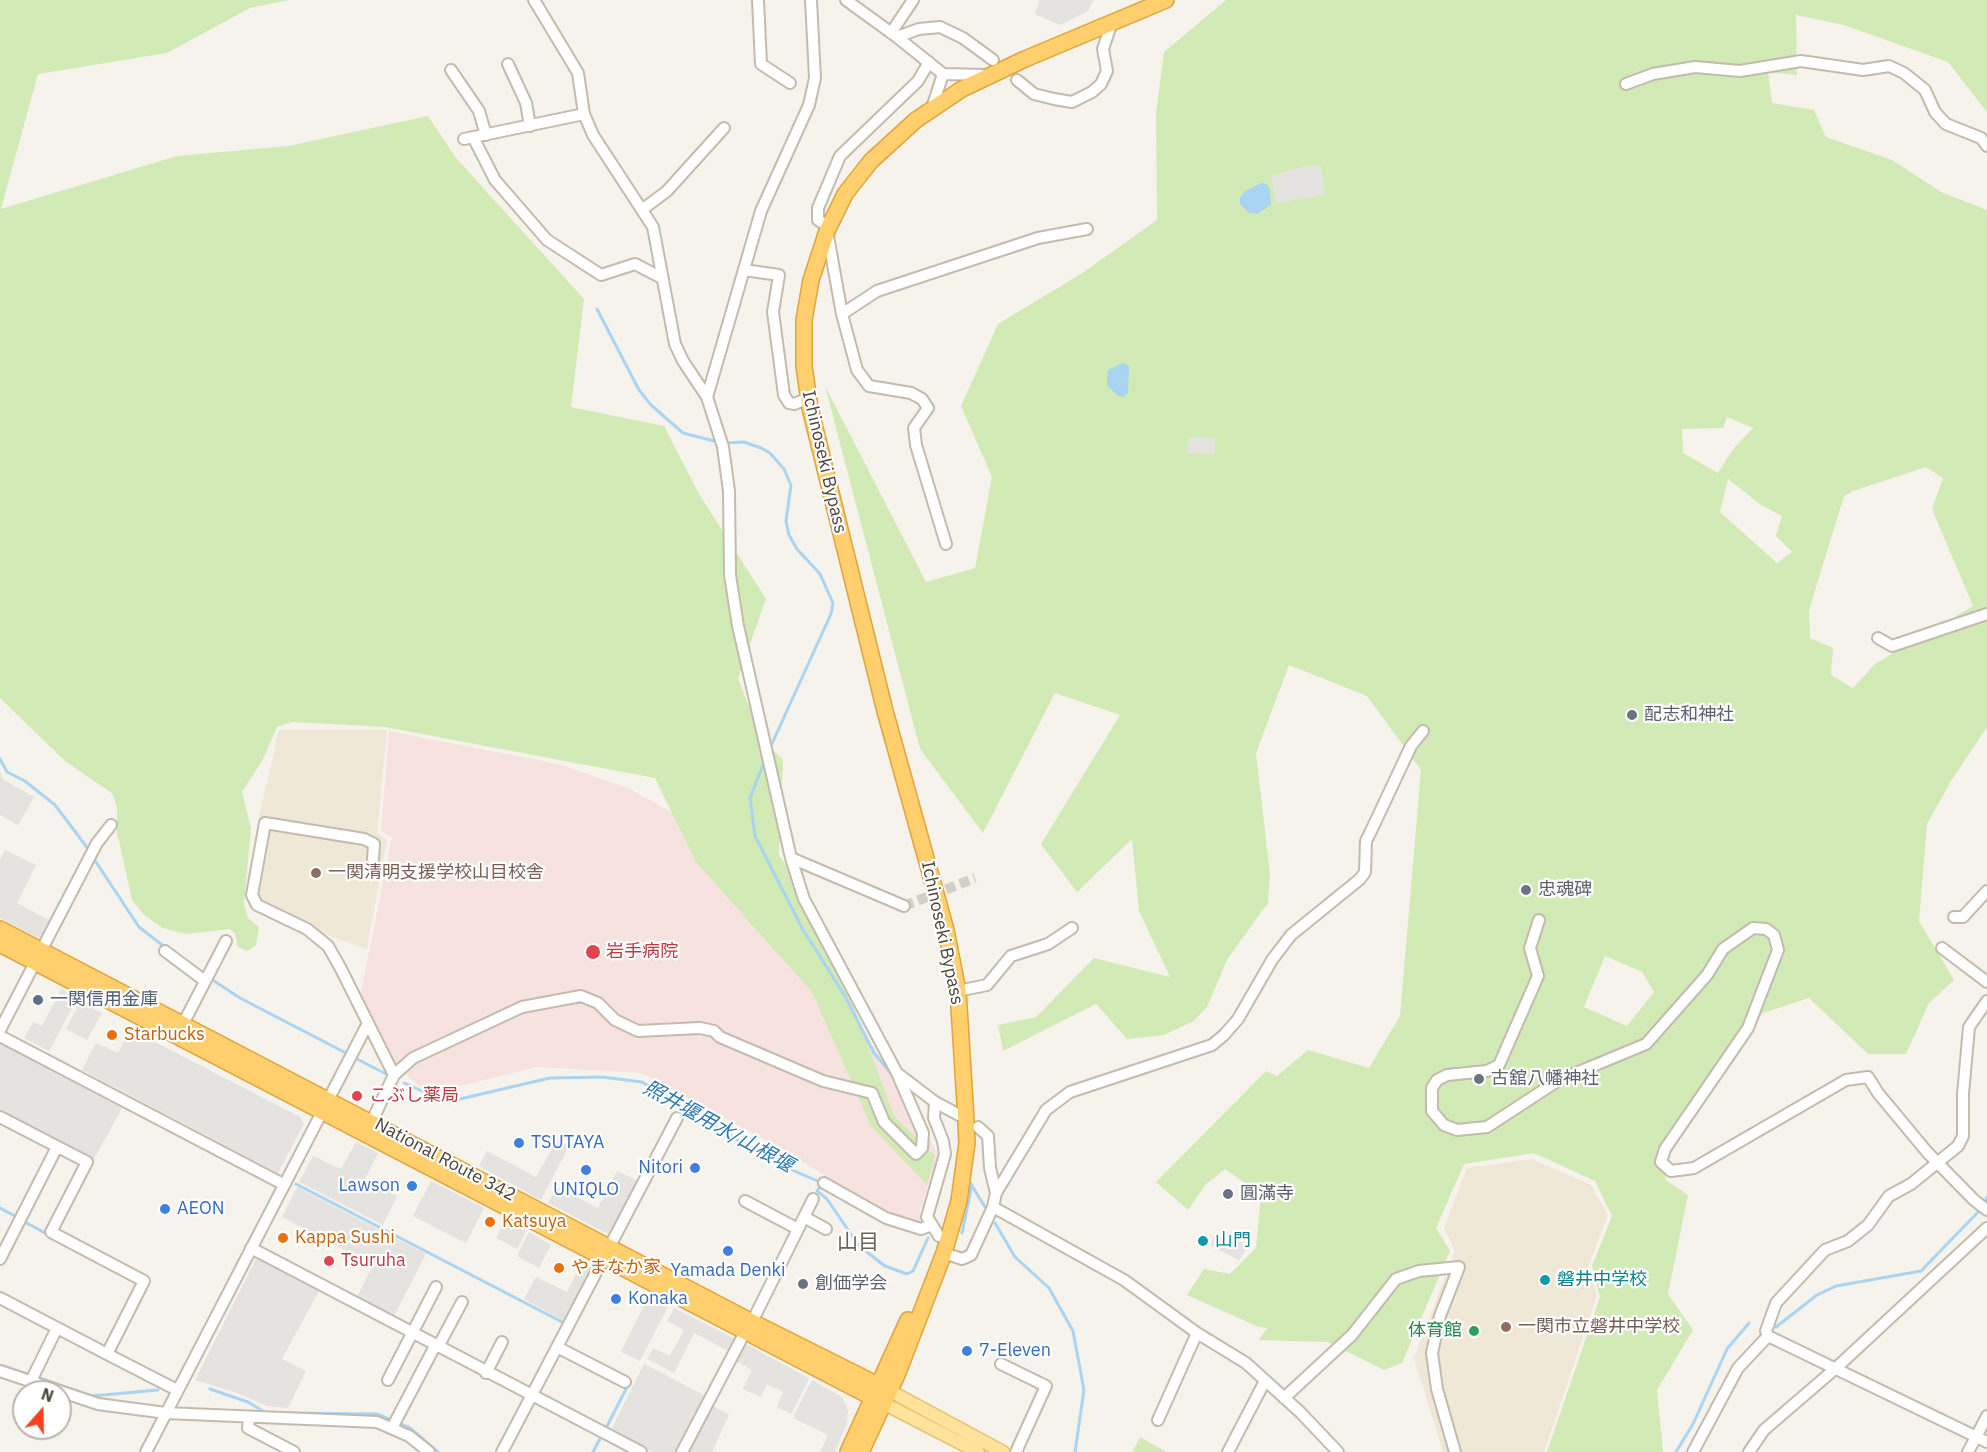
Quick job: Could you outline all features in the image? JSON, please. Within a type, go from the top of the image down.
[{"type":"highway","name":"Ichinoseki Bypass","points":[[848,1452],[881,1395],[944,1253],[960,1191],[967,1143],[962,1109],[958,992],[946,930],[885,711],[808,398],[804,366],[804,320],[811,280],[828,229],[845,194],[871,160],[932,108],[993,68],[1111,25],[1166,0]]},
{"type":"highway","name":"National Route 342","points":[[0,928],[39,957],[881,1395]]},
{"type":"highway","name":"National Route 342","points":[[0,944],[39,957],[183,1024],[326,1105],[372,1121],[606,1252]]},
{"type":"highway","name":"Ichinoseki Bypass","points":[[861,1452],[925,1278],[936,1230],[954,1177],[962,1109]]},
{"type":"main road","points":[[881,1395],[978,1452]]},
{"type":"main road","points":[[881,1395],[1003,1452]]},
{"type":"street","points":[[372,1121],[394,1075],[413,1058],[522,1007],[581,996],[598,1003],[615,1020],[632,1029],[700,1028],[714,1031],[720,1037],[822,1081],[872,1094],[884,1122],[916,1154],[922,1148],[923,1133],[897,1073],[804,899],[791,858],[738,626],[730,575],[729,491],[723,447],[707,397],[683,361],[675,344],[653,227],[593,135],[584,114],[578,73],[534,0]]},
{"type":"street","points":[[758,0],[761,64],[789,83]]},
{"type":"street","points":[[707,397],[761,211],[809,105],[815,78],[811,0]]},
{"type":"street","points":[[846,0],[943,74],[993,68]]},
{"type":"street","points":[[894,35],[913,0]]},
{"type":"street","points":[[1017,80],[1034,94],[1072,102],[1092,92],[1101,84],[1107,71],[1103,49],[1111,25]]},
{"type":"street","points":[[894,35],[940,27],[963,38],[993,68]]},
{"type":"street","points":[[1626,84],[1653,74],[1695,67],[1740,71],[1801,61],[1863,70],[1889,66],[1904,73],[1924,90],[1935,112],[1946,124],[1981,138],[1987,146]]},
{"type":"street","points":[[929,62],[918,81],[840,156],[818,208],[818,220],[828,229],[842,314],[857,370],[869,386],[911,393],[922,399],[928,408],[914,428],[916,445],[946,544]]},
{"type":"street","points":[[508,64],[526,103],[530,126]]},
{"type":"street","points":[[451,70],[479,111],[486,135]]},
{"type":"street","points":[[932,108],[943,74]]},
{"type":"street","points":[[584,114],[468,138],[495,180],[547,240],[601,275],[635,264],[662,278]]},
{"type":"street","points":[[643,209],[667,191],[724,128]]},
{"type":"street","points":[[842,314],[877,291],[1038,238],[1087,229]]},
{"type":"street","points":[[744,270],[779,274],[773,312],[784,394],[789,403],[794,404],[808,398]]},
{"type":"street","points":[[1878,638],[1892,646],[1987,614]]},
{"type":"street","points":[[944,1253],[962,1258],[971,1255],[993,1207],[996,1193],[1046,1110],[1070,1092],[1212,1045],[1224,1035],[1238,1019],[1272,960],[1291,935],[1360,879],[1365,872],[1366,841],[1411,746],[1423,731]]},
{"type":"street","points":[[373,860],[374,844],[364,839],[265,823],[252,895],[257,905],[307,929],[328,946],[394,1075]]},
{"type":"street","points":[[0,1030],[97,843],[111,825]]},
{"type":"street","points":[[791,858],[904,906]]},
{"type":"street","points":[[1954,917],[1963,917],[1987,891]]},
{"type":"street","points":[[1539,920],[1530,948],[1538,976],[1499,1065],[1487,1071],[1447,1075],[1437,1080],[1432,1088],[1432,1111],[1444,1125],[1457,1130],[1487,1127],[1505,1118],[1559,1080],[1646,1044],[1707,975],[1723,949],[1753,928],[1766,929],[1774,934],[1779,950],[1748,1028],[1665,1149],[1661,1162],[1671,1171],[1694,1168],[1846,1080],[1868,1077],[1878,1094],[1939,1163],[1974,1200],[1987,1210]]},
{"type":"street","points":[[958,992],[987,985],[1011,956],[1048,944],[1072,928]]},
{"type":"street","points":[[183,1024],[226,941]]},
{"type":"street","points":[[1942,948],[1987,982]]},
{"type":"street","points":[[165,951],[205,981]]},
{"type":"street","points":[[1987,1001],[1970,1027],[1963,1094],[1963,1136],[1959,1146],[1911,1184],[1889,1196],[1868,1225],[1848,1241],[1825,1250],[1810,1264],[1776,1303],[1766,1331],[1768,1336],[1987,1442]]},
{"type":"street","points":[[146,1452],[283,1184],[368,1025]]},
{"type":"street","points":[[0,1036],[283,1184]]},
{"type":"street","points":[[897,1073],[935,1102],[962,1109]]},
{"type":"street","points":[[935,1102],[934,1118],[943,1141],[945,1154],[927,1217],[936,1230]]},
{"type":"street","points":[[0,1117],[87,1162],[51,1232],[144,1281],[107,1354]]},
{"type":"street","points":[[502,1452],[677,1118]]},
{"type":"street","points":[[978,1127],[988,1136],[990,1168],[996,1193]]},
{"type":"street","points":[[0,1259],[57,1147]]},
{"type":"street","points":[[824,1183],[892,1220],[921,1229],[936,1230]]},
{"type":"street","points":[[682,1452],[749,1327],[813,1199]]},
{"type":"street","points":[[745,1201],[798,1228]]},
{"type":"street","points":[[993,1207],[1124,1280],[1197,1333],[1246,1363],[1338,1452]]},
{"type":"street","points":[[804,1217],[826,1229]]},
{"type":"street","points":[[1749,1452],[1764,1430],[1836,1368],[1987,1228]]},
{"type":"street","points":[[251,1248],[486,1373],[641,1452]]},
{"type":"street","points":[[1284,1398],[1352,1335],[1396,1279],[1419,1271],[1459,1267],[1440,1316],[1432,1353],[1437,1389],[1455,1452]]},
{"type":"street","points":[[388,1380],[436,1287]]},
{"type":"street","points":[[0,1298],[177,1390]]},
{"type":"street","points":[[392,1428],[462,1302]]},
{"type":"street","points":[[32,1380],[57,1328]]},
{"type":"street","points":[[1158,1420],[1197,1333]]},
{"type":"street","points":[[1694,1452],[1738,1368],[1768,1336]]},
{"type":"street","points":[[486,1373],[502,1342]]},
{"type":"street","points":[[557,1347],[625,1382]]},
{"type":"street","points":[[1000,1364],[1046,1386],[1016,1452]]},
{"type":"street","points":[[0,1371],[25,1380]]},
{"type":"street","points":[[1228,1452],[1265,1382]]},
{"type":"street","points":[[72,1395],[98,1404],[166,1413],[377,1422],[409,1436],[429,1452]]},
{"type":"street","points":[[1968,1452],[1987,1416]]},
{"type":"street","points":[[249,1418],[248,1428],[294,1452]]},
{"type":"shaded area","points":[[1039,0],[1093,1],[1088,11],[1060,25],[1035,14]]},
{"type":"shaded area","points":[[1305,166],[1321,166],[1325,195],[1276,203],[1271,176]]},
{"type":"shaded area","points":[[1189,437],[1215,438],[1214,454],[1187,453]]},
{"type":"shaded area","name":"一関清明支援学校山目校舎","points":[[279,730],[387,730],[377,833],[387,839],[367,949],[248,907],[259,816]]},
{"type":"shaded area","name":"岩手病院","points":[[389,731],[558,764],[628,788],[730,845],[901,1086],[938,1155],[920,1211],[921,1225],[887,1213],[769,1142],[641,1073],[538,1067],[428,1094],[391,1061],[360,996],[392,838],[381,831]]},
{"type":"shaded area","points":[[0,772],[4,780],[34,797],[18,825],[0,815]]},
{"type":"shaded area","points":[[5,850],[36,865],[17,903],[51,921],[42,940],[0,918],[0,859]]},
{"type":"shaded area","points":[[61,989],[78,997],[49,1051],[24,1038],[33,1022],[42,1026]]},
{"type":"shaded area","points":[[80,1002],[102,1013],[87,1040],[66,1029]]},
{"type":"shaded area","points":[[130,1029],[300,1117],[304,1124],[278,1173],[82,1070],[96,1043],[118,1053]]},
{"type":"shaded area","points":[[0,1043],[122,1108],[93,1161],[0,1113]]},
{"type":"shaded area","points":[[557,1140],[569,1146],[541,1200],[479,1166],[487,1151],[536,1177]]},
{"type":"shaded area","points":[[356,1142],[378,1153],[365,1179],[397,1196],[383,1225],[299,1182],[313,1156],[341,1169]]},
{"type":"shaded area","name":"一関市立磐井中学校","points":[[1532,1159],[1591,1185],[1608,1215],[1589,1265],[1597,1296],[1544,1452],[1443,1452],[1414,1358],[1455,1251],[1444,1228],[1467,1168]]},
{"type":"shaded area","points":[[617,1171],[638,1181],[610,1235],[548,1203],[557,1187],[598,1208]]},
{"type":"shaded area","points":[[431,1181],[484,1208],[466,1243],[413,1216]]},
{"type":"shaded area","points":[[297,1187],[426,1254],[394,1316],[357,1297],[373,1265],[282,1217]]},
{"type":"shaded area","points":[[505,1221],[526,1231],[517,1249],[496,1238]]},
{"type":"shaded area","points":[[529,1232],[551,1245],[539,1268],[517,1256]]},
{"type":"shaded area","points":[[1214,1235],[1238,1240],[1248,1247],[1239,1260],[1211,1246]]},
{"type":"shaded area","points":[[257,1257],[320,1289],[282,1359],[306,1371],[288,1408],[267,1406],[237,1393],[195,1380]]},
{"type":"shaded area","points":[[583,1260],[595,1267],[566,1322],[524,1299],[536,1277],[567,1292]]},
{"type":"shaded area","points":[[649,1295],[669,1305],[640,1361],[621,1352]]},
{"type":"shaded area","points":[[674,1308],[735,1339],[729,1351],[694,1333],[674,1373],[647,1359],[653,1348],[670,1356],[684,1330],[667,1321]]},
{"type":"shaded area","points":[[744,1343],[809,1378],[791,1414],[777,1407],[783,1392],[767,1384],[761,1397],[743,1389],[752,1370],[734,1360]]},
{"type":"shaded area","points":[[644,1364],[706,1396],[678,1452],[652,1452],[611,1430]]},
{"type":"shaded area","points":[[812,1380],[842,1397],[848,1410],[847,1423],[835,1452],[820,1452],[828,1435],[793,1418]]},
{"type":"shaded area","points":[[711,1405],[729,1415],[712,1452],[688,1452]]},
{"type":"green space","points":[[0,0],[289,0],[250,8],[167,53],[38,74],[1,209],[177,156],[288,146],[428,116],[456,158],[584,299],[571,407],[664,426],[699,494],[766,599],[738,678],[761,738],[783,760],[779,855],[822,921],[894,1116],[935,1156],[927,1185],[871,1126],[812,992],[696,862],[655,778],[385,727],[292,722],[277,727],[263,759],[242,792],[251,828],[244,904],[248,918],[259,927],[256,945],[247,951],[238,947],[235,934],[230,929],[186,934],[163,928],[145,916],[132,900],[117,832],[117,808],[113,794],[65,761],[0,698]]},
{"type":"green space","points":[[1226,0],[1987,0],[1987,112],[1948,62],[1844,25],[1796,15],[1797,75],[1768,72],[1772,103],[1814,110],[1826,137],[1892,160],[1941,192],[1987,210],[1987,727],[1951,781],[1927,824],[1919,921],[1954,980],[1929,1003],[1906,1054],[1868,1054],[1809,998],[1763,1013],[1657,1149],[1666,1180],[1688,1195],[1668,1294],[1693,1330],[1657,1390],[1663,1452],[1547,1452],[1600,1297],[1592,1266],[1612,1216],[1595,1181],[1534,1153],[1464,1164],[1436,1228],[1450,1251],[1402,1363],[1384,1370],[1328,1342],[1259,1340],[1267,1328],[1259,1327],[1187,1295],[1204,1269],[1230,1274],[1256,1248],[1261,1194],[1225,1169],[1206,1184],[1188,1210],[1156,1182],[1266,1071],[1277,1076],[1308,1050],[1369,1068],[1400,1016],[1421,770],[1367,696],[1289,665],[1256,753],[1270,874],[1268,903],[1228,958],[1207,1007],[1194,1021],[1164,1035],[1127,1039],[1096,1004],[1003,1051],[998,1025],[1036,1017],[1094,958],[1170,977],[1139,911],[1132,839],[1077,892],[1041,844],[1120,715],[1055,693],[983,833],[920,749],[825,386],[926,582],[975,568],[992,477],[961,406],[998,324],[1084,272],[1157,220],[1156,113],[1164,52]],"holes":[[[1727,417],[1753,428],[1734,448],[1718,473],[1683,453],[1682,429],[1723,428]],[[1926,467],[1943,478],[1932,509],[1973,606],[1875,664],[1853,688],[1831,675],[1833,648],[1810,638],[1809,610],[1844,496]],[[1728,479],[1761,505],[1782,516],[1776,536],[1792,552],[1777,563],[1720,512]],[[1605,956],[1642,972],[1654,992],[1627,1026],[1584,1007]]]},
{"type":"green space","points":[[1140,1437],[1165,1451],[1165,1452],[1132,1452]]},
{"type":"water","points":[[1262,183],[1267,184],[1270,191],[1271,205],[1257,214],[1249,213],[1240,204],[1240,197],[1245,191]]},
{"type":"water","points":[[1122,363],[1129,365],[1128,393],[1123,397],[1118,396],[1107,385],[1108,370]]},
{"type":"waterway","points":[[597,309],[639,390],[651,405],[683,433],[718,442]]},
{"type":"waterway","points":[[724,443],[744,442],[761,448],[770,453],[784,469],[791,485],[786,521],[789,535],[797,549],[820,574],[833,603],[831,614],[770,748]]},
{"type":"waterway","name":"照井堰用水/山根堰","points":[[0,759],[7,772],[25,781],[55,805],[89,850]]},
{"type":"waterway","points":[[765,760],[750,798],[755,836],[802,928],[845,996],[874,1053],[894,1077]]},
{"type":"waterway","name":"照井堰用水/山根堰","points":[[92,856],[139,927],[166,948]]},
{"type":"waterway","name":"照井堰用水/山根堰","points":[[211,979],[240,998],[344,1052]]},
{"type":"waterway","name":"照井堰用水/山根堰","points":[[357,1059],[388,1075]]},
{"type":"waterway","name":"照井堰用水/山根堰","points":[[404,1083],[447,1102],[550,1078],[602,1077],[642,1082],[774,1162],[822,1183],[817,1191],[827,1199],[859,1246],[885,1266],[907,1274],[913,1271],[928,1238]]},
{"type":"waterway","points":[[969,1181],[985,1207]]},
{"type":"waterway","points":[[296,1184],[564,1323]]},
{"type":"waterway","name":"照井堰用水/山根堰","points":[[962,1233],[972,1185]]},
{"type":"waterway","points":[[1984,1205],[1987,1197]]},
{"type":"waterway","points":[[0,1208],[17,1217]]},
{"type":"waterway","points":[[1776,1327],[1817,1295],[1836,1286],[1921,1271],[1980,1210]]},
{"type":"waterway","points":[[23,1221],[45,1233]]},
{"type":"waterway","points":[[995,1223],[1015,1257],[1049,1288],[1073,1331],[1084,1390],[1075,1452]]},
{"type":"waterway","points":[[1676,1452],[1693,1424],[1727,1349],[1749,1323]]},
{"type":"waterway","points":[[0,1365],[30,1375]]},
{"type":"waterway","points":[[36,1377],[92,1396],[158,1390]]},
{"type":"waterway","points":[[210,1389],[248,1402],[266,1413]]},
{"type":"waterway","points":[[605,1430],[626,1389]]},
{"type":"waterway","points":[[287,1413],[377,1414],[410,1428],[438,1452]]},
{"type":"waterway","points":[[593,1452],[602,1435]]},
{"type":"tunnel","points":[[904,906],[975,878]]},
{"type":"place","name":"配志和神社","points":[[1632,715]]},
{"type":"place","name":"一関清明支援学校山目校舎","points":[[316,873]]},
{"type":"place","name":"忠魂碑","points":[[1526,890]]},
{"type":"place","name":"岩手病院","points":[[593,952]]},
{"type":"place","name":"一関信用金庫","points":[[38,1000]]},
{"type":"place","name":"Starbucks","points":[[112,1035]]},
{"type":"place","name":"古舘八幡神社","points":[[1479,1079]]},
{"type":"place","name":"こぶし薬局","points":[[357,1096]]},
{"type":"place","name":"TSUTAYA","points":[[519,1143]]},
{"type":"place","name":"Nitori","points":[[695,1168]]},
{"type":"place","name":"UNIQLO","points":[[586,1170]]},
{"type":"place","name":"Lawson","points":[[412,1186]]},
{"type":"place","name":"圓滿寺","points":[[1228,1194]]},
{"type":"place","name":"AEON","points":[[165,1209]]},
{"type":"place","name":"Katsuya","points":[[490,1222]]},
{"type":"place","name":"Kappa Sushi","points":[[283,1238]]},
{"type":"place","name":"山門","points":[[1203,1241]]},
{"type":"place","name":"Yamada Denki","points":[[728,1251]]},
{"type":"place","name":"Tsuruha","points":[[329,1261]]},
{"type":"place","name":"やまなか家","points":[[559,1268]]},
{"type":"place","name":"磐井中学校","points":[[1545,1280]]},
{"type":"place","name":"創価学会","points":[[803,1284]]},
{"type":"place","name":"Konaka","points":[[616,1299]]},
{"type":"place","name":"一関市立磐井中学校","points":[[1506,1327]]},
{"type":"place","name":"体育館","points":[[1474,1331]]},
{"type":"place","name":"7-Eleven","points":[[967,1351]]},
{"type":"district","name":"山目","points":[[858,1243]]}]
